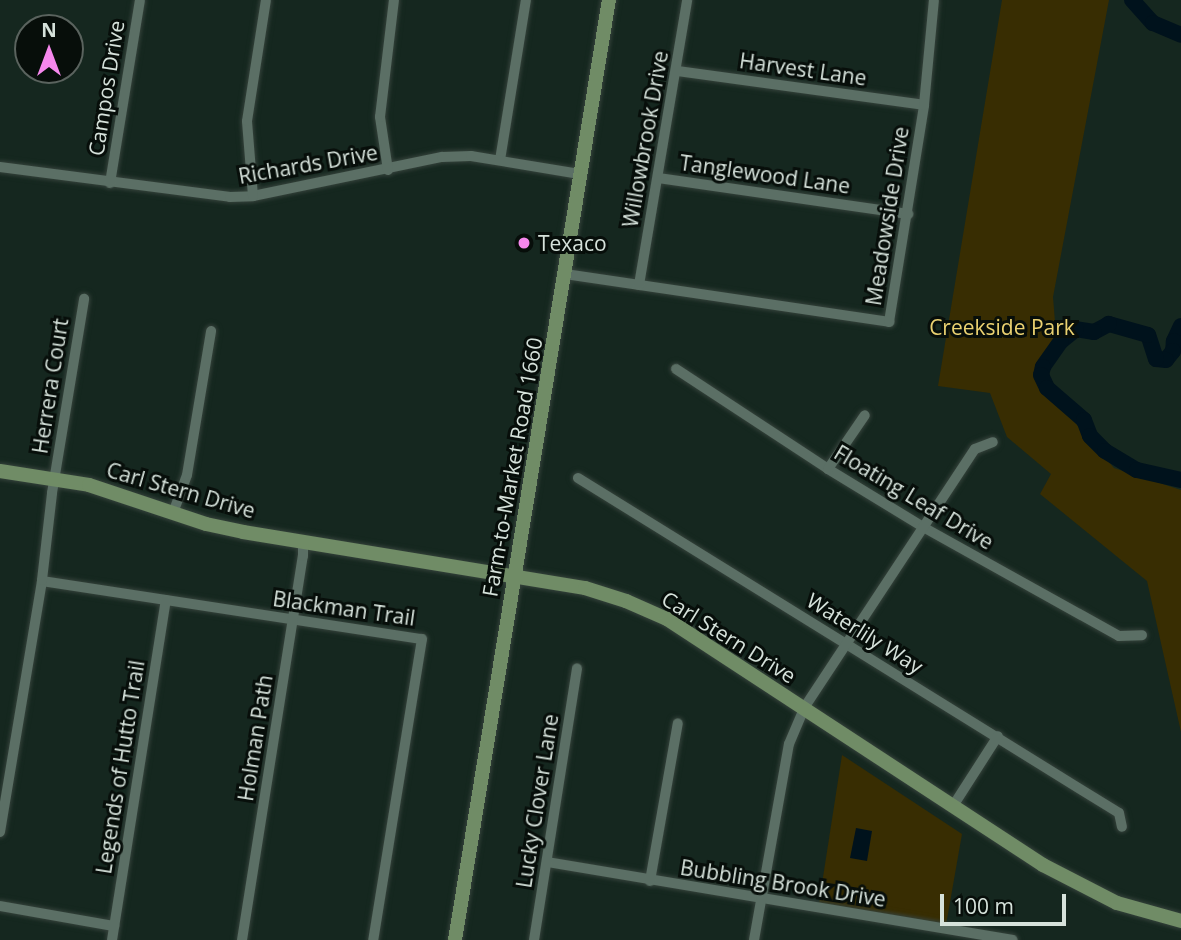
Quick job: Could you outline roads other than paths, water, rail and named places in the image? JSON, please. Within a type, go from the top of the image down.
[{"type":"street","name":"Campos Drive","points":[[110,183],[139,0]]},
{"type":"street","points":[[253,196],[247,121],[266,0]]},
{"type":"street","points":[[388,170],[380,117],[394,0]]},
{"type":"street","points":[[500,160],[526,0]]},
{"type":"street","name":"Farm-to-Market Road 1660","points":[[454,940],[609,0]]},
{"type":"street","name":"Willowbrook Drive","points":[[639,285],[687,0]]},
{"type":"street","name":"Meadowside Drive","points":[[565,274],[889,322],[924,105],[934,0]]},
{"type":"street","name":"Harvest Lane","points":[[677,71],[924,105]]},
{"type":"street","name":"Richards Drive","points":[[0,167],[207,195],[253,196],[442,157],[500,160],[580,174]]},
{"type":"street","name":"Tanglewood Lane","points":[[658,177],[908,214]]},
{"type":"street","name":"Herrera Court","points":[[0,832],[42,581],[54,480],[84,299]]},
{"type":"street","points":[[173,513],[187,475],[211,331]]},
{"type":"street","name":"Floating Leaf Drive","points":[[676,369],[828,469],[923,527],[1119,636],[1142,635]]},
{"type":"street","points":[[828,469],[864,415]]},
{"type":"street","points":[[754,940],[789,744],[804,708],[975,449],[993,442]]},
{"type":"street","name":"Carl Stern Drive","points":[[0,471],[122,494],[173,513],[243,532],[585,588],[626,601],[667,619],[953,806],[1086,889],[1117,903],[1181,921]]},
{"type":"street","name":"Waterlily Way","points":[[578,478],[1119,813],[1122,827]]},
{"type":"street","name":"Holman Path","points":[[242,940],[293,621],[303,541]]},
{"type":"street","name":"Blackman Trail","points":[[42,581],[422,639],[373,940]]},
{"type":"street","name":"Legends of Hutto Trail","points":[[112,940],[166,600]]},
{"type":"street","name":"Lucky Clover Lane","points":[[534,940],[578,668]]},
{"type":"street","points":[[650,881],[678,723]]},
{"type":"street","points":[[953,806],[998,736]]},
{"type":"street","name":"Bubbling Brook Drive","points":[[547,862],[955,936],[1013,940]]},
{"type":"street","points":[[0,906],[114,926]]},
{"type":"water","points":[[856,828],[872,831],[867,861],[850,858]]},
{"type":"waterway","points":[[1132,0],[1153,23],[1181,35]]},
{"type":"waterway","points":[[1181,326],[1173,351],[1166,360],[1156,359],[1148,335],[1109,324],[1094,332],[1076,329],[1061,341],[1043,367],[1041,375],[1047,388],[1084,420],[1090,436],[1105,451],[1137,470],[1181,480]]},
{"type":"place","name":"Texaco","points":[[524,243]]},
{"type":"park label","name":"Creekside Park","points":[[1002,327]]}]
